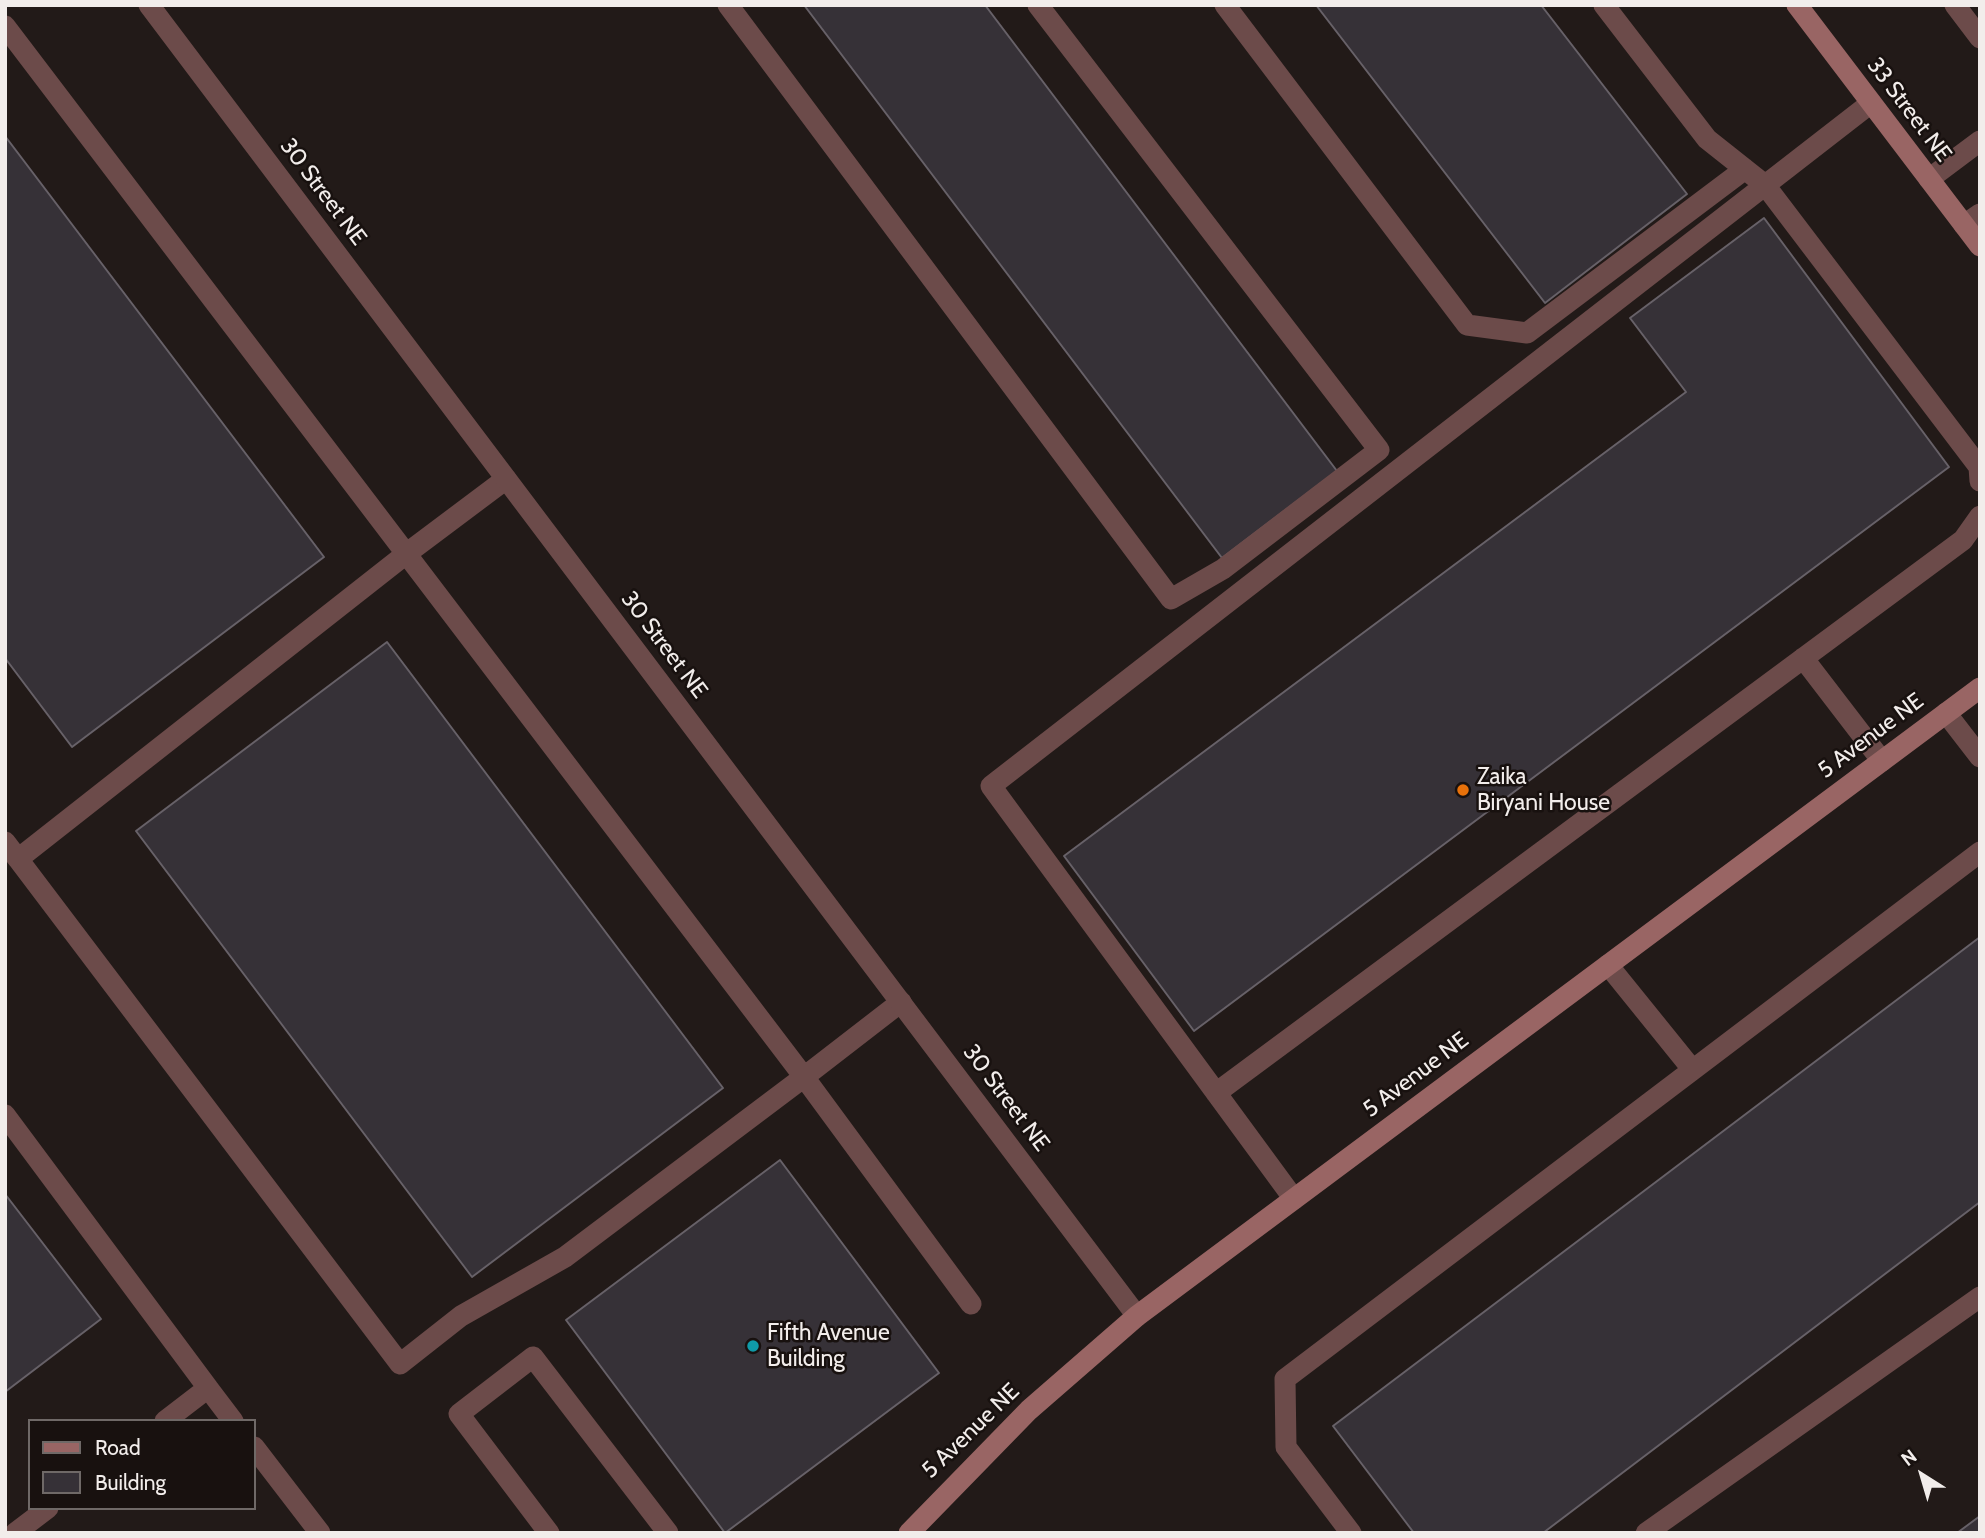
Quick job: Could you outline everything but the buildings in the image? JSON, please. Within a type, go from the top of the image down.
[{"type":"street","name":"30 Street NE","points":[[149,5],[1137,1316]]},
{"type":"street","points":[[729,5],[1171,598],[1223,569],[1378,450],[1038,5]]},
{"type":"street","points":[[1225,5],[1468,325],[1527,333],[1745,169]]},
{"type":"street","points":[[1604,5],[1707,139],[1765,185],[1979,467],[1980,481]]},
{"type":"street","name":"33 Street NE","points":[[1797,5],[1929,179],[1972,219],[1980,246]]},
{"type":"street","points":[[1955,5],[1980,38]]},
{"type":"street","points":[[5,26],[804,1077],[971,1304]]},
{"type":"street","points":[[1294,1199],[991,786],[1871,103]]},
{"type":"street","points":[[1929,179],[1980,141]]},
{"type":"street","points":[[18,859],[406,554],[506,479]]},
{"type":"street","points":[[1216,1093],[1963,540],[1980,516]]},
{"type":"street","points":[[1803,658],[1882,761]]},
{"type":"street","name":"5 Avenue NE","points":[[909,1533],[1029,1409],[1137,1316],[1980,688]]},
{"type":"street","points":[[1946,713],[1980,757]]},
{"type":"street","points":[[5,842],[400,1364],[461,1316],[565,1257],[901,1002]]},
{"type":"street","points":[[1351,1533],[1286,1447],[1284,1380],[1980,852]]},
{"type":"street","points":[[1608,965],[1692,1069]]},
{"type":"street","points":[[5,1115],[231,1419]]},
{"type":"street","points":[[1646,1533],[1980,1297]]},
{"type":"street","points":[[549,1533],[459,1414],[533,1357],[668,1533]]},
{"type":"street","points":[[168,1419],[208,1388]]},
{"type":"street","points":[[256,1450],[320,1533]]},
{"type":"street","points":[[16,1533],[45,1510]]},
{"type":"place","name":"Zaika Biryani House","points":[[1463,790]]},
{"type":"place","name":"Fifth Avenue Building","points":[[753,1346]]}]
